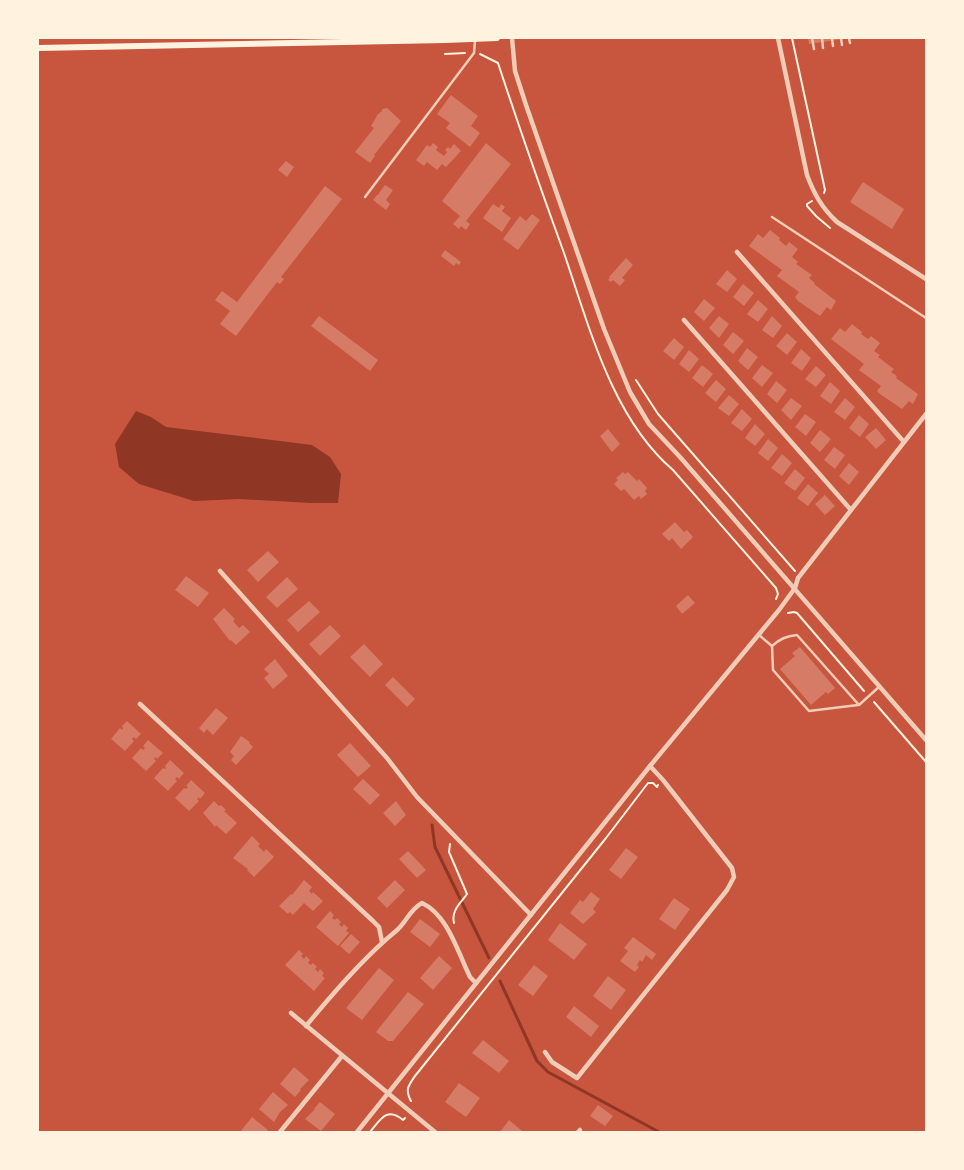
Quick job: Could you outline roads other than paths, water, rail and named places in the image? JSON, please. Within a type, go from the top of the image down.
[{"type":"main road","points":[[38,48],[498,38]]},
{"type":"street","points":[[512,38],[515,71],[526,105],[604,329],[636,404],[649,424],[795,588],[926,740]]},
{"type":"street","points":[[778,38],[806,175],[817,199],[825,211],[837,222],[926,279]]},
{"type":"street","points":[[737,252],[904,442]]},
{"type":"street","points":[[684,320],[851,510]]},
{"type":"street","points":[[358,1132],[650,766],[759,634],[795,588],[800,576],[926,414]]},
{"type":"street","points":[[220,571],[387,758],[417,796],[531,915]]},
{"type":"street","points":[[140,704],[374,921],[379,927],[382,942]]},
{"type":"street","points":[[544,1052],[552,1062],[577,1078],[727,890],[734,878],[732,868],[650,766]]},
{"type":"street","points":[[306,1026],[382,942],[397,930],[416,906],[422,903],[428,906],[442,920],[470,977],[476,983]]},
{"type":"street","points":[[291,1013],[434,1132]]},
{"type":"street","points":[[280,1132],[342,1056]]},
{"type":"lane","points":[[812,38],[814,49]]},
{"type":"lane","points":[[822,38],[823,48]]},
{"type":"lane","points":[[832,38],[833,46]]},
{"type":"lane","points":[[841,38],[842,44]]},
{"type":"lane","points":[[849,38],[850,43]]},
{"type":"lane","points":[[364,197],[474,53],[475,39]]},
{"type":"lane","points":[[772,217],[926,318]]},
{"type":"lane","points":[[759,634],[772,646],[773,670],[809,711],[859,705],[880,686]]},
{"type":"lane","points":[[772,646],[780,639],[797,635],[859,705]]},
{"type":"waterway","points":[[432,825],[435,847],[489,958]]},
{"type":"waterway","points":[[500,981],[537,1061],[548,1072],[659,1132]]}]
